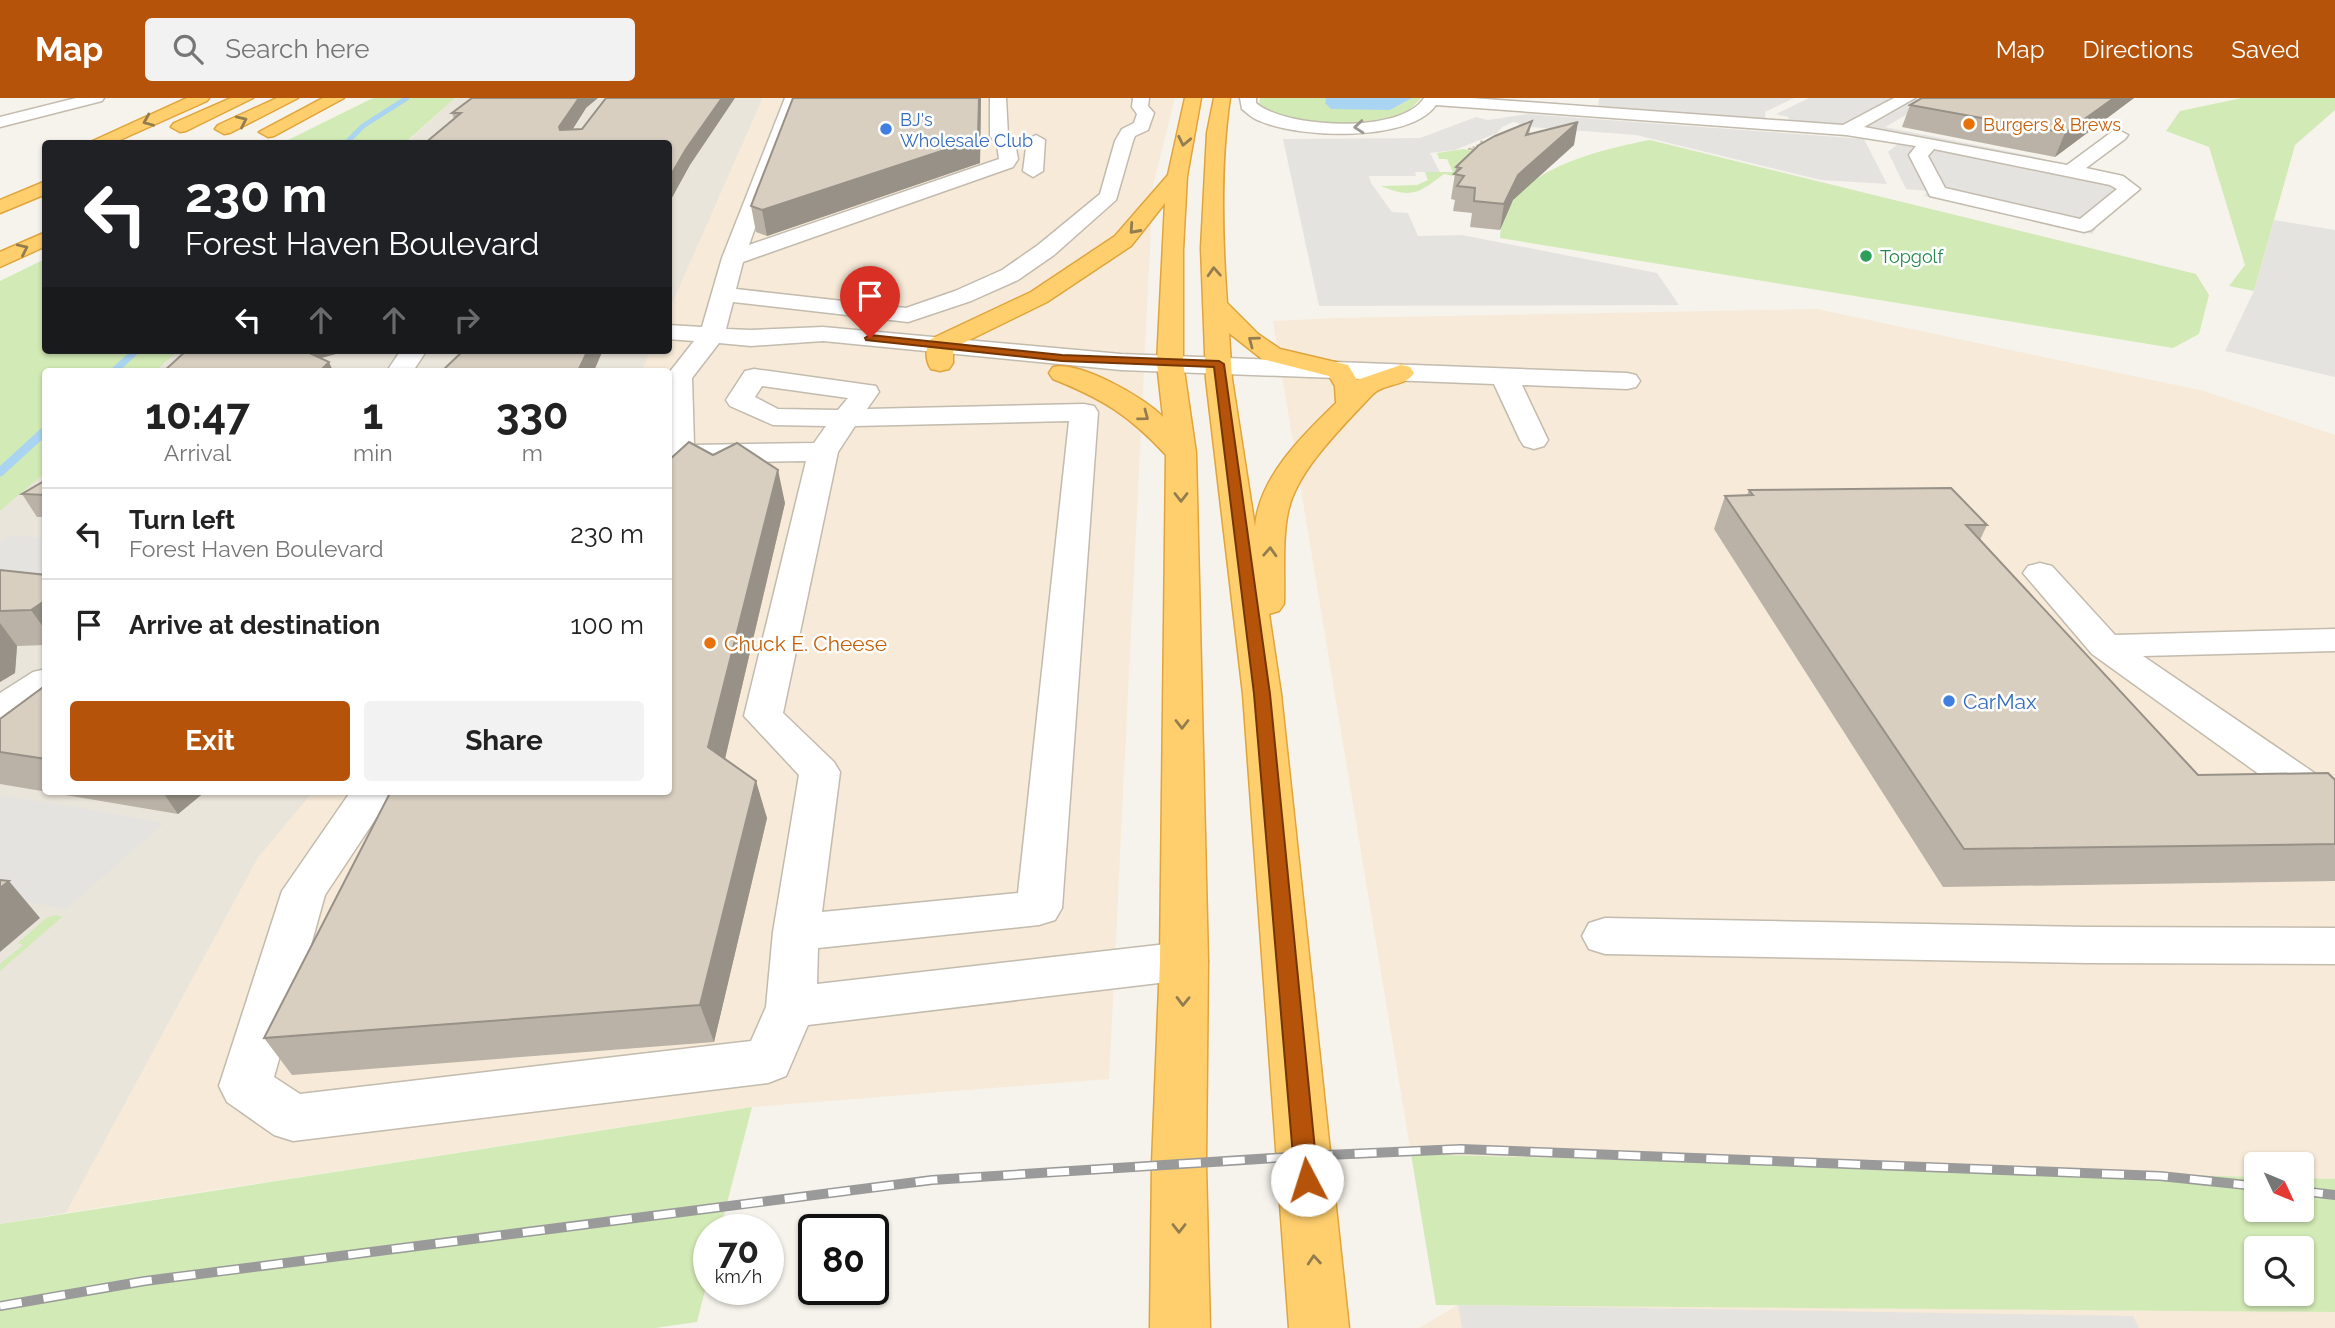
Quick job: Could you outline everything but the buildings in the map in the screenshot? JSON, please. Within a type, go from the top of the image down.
[{"type":"highway","points":[[104,140],[201,98]]},
{"type":"highway","points":[[168,133],[245,98]]},
{"type":"highway","points":[[205,138],[290,98]]},
{"type":"highway","points":[[255,138],[336,98]]},
{"type":"highway","points":[[1180,1328],[1179,1164],[1184,961],[1181,453],[1170,372],[1172,250],[1177,176],[1193,98]]},
{"type":"highway","points":[[1222,98],[1216,133],[1213,235],[1219,372],[1262,694],[1319,1328]]},
{"type":"highway","points":[[940,353],[1039,297],[1123,241],[1177,176]]},
{"type":"highway","points":[[0,206],[42,189]]},
{"type":"highway","points":[[0,260],[42,240]]},
{"type":"highway","points":[[1216,306],[1249,339],[1271,354],[1339,371],[1348,386],[1350,405]]},
{"type":"highway","points":[[1062,373],[1105,390],[1148,418],[1181,453]]},
{"type":"highway","points":[[1262,694],[1272,511],[1290,474],[1308,446],[1350,405],[1365,386],[1401,373]]},
{"type":"street","points":[[0,122],[96,98]]},
{"type":"street","points":[[793,98],[733,258],[721,294],[712,335],[680,378],[674,460],[823,452]]},
{"type":"street","points":[[733,258],[1006,163],[1009,159],[1006,142],[999,136],[998,98]]},
{"type":"street","points":[[721,294],[908,315],[992,284],[1046,250],[1109,196],[1124,141],[1128,133],[1142,126],[1146,113],[1140,107],[1141,98]]},
{"type":"street","points":[[1248,98],[1248,105],[1266,118],[1319,128],[1381,124],[1412,116],[1430,103],[1570,104],[1846,130],[1930,143],[2116,180],[2130,189],[2084,226],[1937,192],[1918,155],[1930,143]]},
{"type":"street","points":[[1645,98],[1643,106],[1700,115],[1754,114],[1771,105]]},
{"type":"street","points":[[1846,130],[1907,98]]},
{"type":"street","points":[[2071,171],[2119,135]]},
{"type":"street","points":[[1033,171],[1036,141]]},
{"type":"street","points":[[672,331],[751,338],[803,351],[1062,358],[1170,372]]},
{"type":"street","points":[[940,353],[1062,373],[1339,371],[1627,381]]},
{"type":"street","points":[[1504,376],[1534,440]]},
{"type":"street","points":[[370,795],[304,891],[245,1086],[293,1118],[768,1061],[791,1007],[796,932],[820,772],[762,716],[823,452],[846,418],[1084,412],[1039,908],[796,932]]},
{"type":"street","points":[[2040,573],[2105,646],[2335,808]]},
{"type":"street","points":[[2105,646],[2335,640]]},
{"type":"street","points":[[0,710],[42,683]]},
{"type":"street","points":[[1605,936],[2087,945],[2335,946]]},
{"type":"street","points":[[791,1007],[1184,961]]},
{"type":"path","points":[[1491,144],[1475,150],[1469,149],[1485,143],[1482,141],[1496,143]]},
{"type":"shaded area","points":[[455,98],[763,98],[672,304],[672,140],[409,140]]},
{"type":"shaded area","points":[[763,98],[1175,98],[1153,186],[1109,1079],[751,1107],[66,1213],[258,858],[311,795],[672,795],[672,368],[643,368],[649,354],[672,354],[672,304]]},
{"type":"shaded area","points":[[1599,98],[1794,98],[1765,112],[1766,121],[1598,110]]},
{"type":"shaded area","points":[[1809,98],[1936,98],[1885,127],[2046,159],[2040,164],[2130,189],[2085,226],[2096,229],[2092,234],[1924,196],[1928,191],[1906,189],[1888,152],[1899,143],[1924,149],[1930,143],[1791,123],[1788,117],[1776,114]]},
{"type":"shaded area","points":[[1527,114],[1864,139],[1887,184],[1821,180],[1636,135],[1519,126],[1519,123],[1513,122],[1502,127],[1497,133],[1455,150],[1430,153],[1440,172],[1415,172],[1416,176],[1369,176],[1371,183],[1392,212],[1408,213],[1418,236],[1462,235],[1657,273],[1679,305],[1319,306],[1283,139],[1420,138],[1476,117],[1488,120]]},
{"type":"shaded area","points":[[2274,220],[2335,230],[2335,377],[2225,351],[2254,291]]},
{"type":"shaded area","points":[[1817,309],[2204,391],[2335,435],[2335,1179],[2314,1178],[2314,1152],[2244,1152],[2244,1177],[1411,1154],[1273,321]]},
{"type":"shaded area","points":[[175,354],[649,354],[643,368],[159,368]]},
{"type":"shaded area","points":[[42,476],[42,795],[311,795],[258,858],[66,1213],[0,1224],[0,511]]},
{"type":"shaded area","points":[[8,537],[42,538],[42,593],[0,589],[0,542]]},
{"type":"shaded area","points":[[0,795],[164,823],[66,909],[0,897]]},
{"type":"shaded area","points":[[1458,1305],[2335,1312],[2335,1328],[1419,1328]]},
{"type":"shaded area","points":[[1458,1305],[2133,1316],[2139,1328],[1462,1328]]},
{"type":"green space","points":[[373,98],[455,98],[408,140],[288,140]]},
{"type":"green space","points":[[1260,98],[1326,98],[1325,103],[1390,110],[1412,98],[1421,98],[1406,111],[1386,118],[1325,124],[1285,119],[1269,113],[1259,104]]},
{"type":"green space","points":[[2242,98],[2335,98],[2335,110],[2295,145],[2254,291],[2229,286],[2245,265],[2209,147],[2166,131],[2180,111]]},
{"type":"green space","name":"Topgolf","points":[[1650,140],[2196,274],[2209,295],[2199,334],[2173,348],[1500,238],[1505,215],[1517,196],[1535,180],[1580,158]]},
{"type":"green space","points":[[1464,149],[1486,154],[1453,176],[1444,174],[1415,192],[1400,192],[1381,186],[1417,185],[1428,180],[1425,172],[1453,172],[1447,159],[1439,159],[1437,153]]},
{"type":"green space","points":[[42,260],[42,354],[175,354],[159,368],[42,368],[42,476],[0,511],[0,281]]},
{"type":"green space","points":[[56,915],[62,917],[0,971],[0,964],[23,945],[18,943],[46,918]]},
{"type":"green space","points":[[752,1107],[724,1214],[693,1214],[693,1305],[701,1305],[697,1322],[655,1328],[0,1328],[0,1224]]},
{"type":"green space","points":[[1411,1154],[2244,1177],[2244,1222],[2314,1222],[2314,1178],[2335,1179],[2335,1312],[1436,1305]]},
{"type":"water","points":[[1326,98],[1412,98],[1390,110],[1331,109],[1325,103]]},
{"type":"waterway","points":[[349,140],[363,126],[407,98]]},
{"type":"waterway","points":[[117,368],[133,354]]},
{"type":"waterway","points":[[0,472],[42,434]]},
{"type":"railway","points":[[0,1306],[145,1281],[932,1180],[1305,1156],[1461,1149],[2160,1176],[2244,1185]]},
{"type":"railway","points":[[2314,1193],[2335,1195]]},
{"type":"place","name":"Burgers & Brews","points":[[1969,124]]},
{"type":"place","name":"BJ's Wholesale Club","points":[[886,129]]},
{"type":"place","name":"Topgolf","points":[[1866,256]]},
{"type":"place","name":"Chuck E. Cheese","points":[[710,643]]},
{"type":"place","name":"CarMax","points":[[1949,701]]},
{"type":"route","points":[[870,338],[1062,358],[1219,364],[1262,694],[1307,1180]]}]
